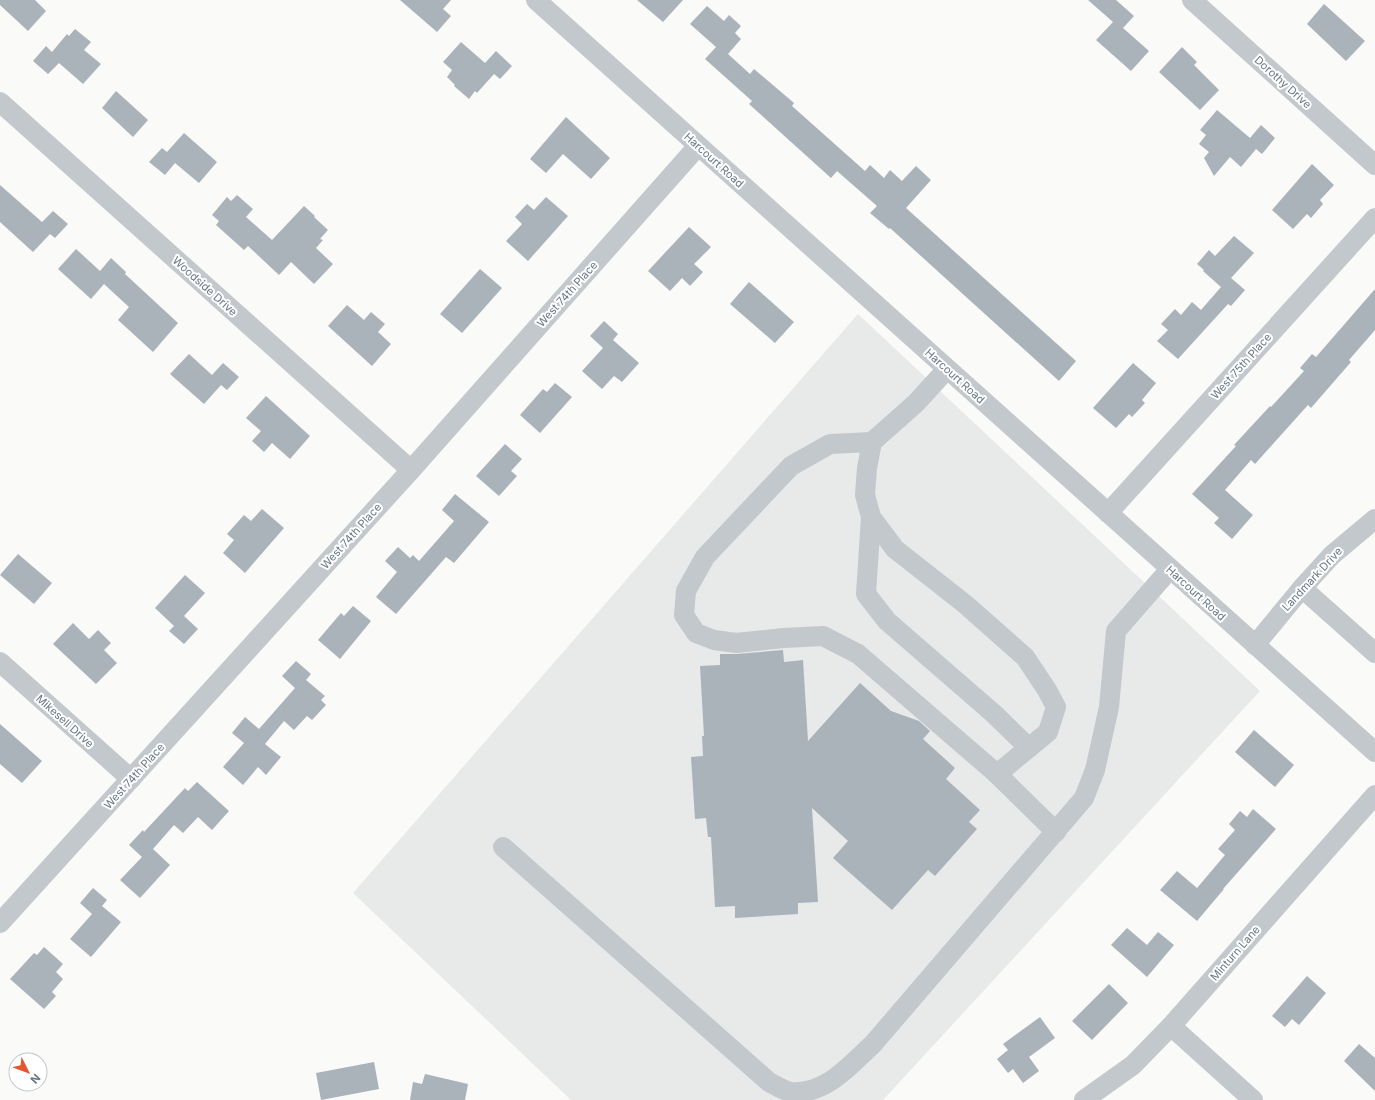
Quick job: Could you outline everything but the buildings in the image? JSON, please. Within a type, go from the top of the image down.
[{"type":"street","name":"Harcourt Road","points":[[536,0],[1375,752]]},
{"type":"street","name":"Dorothy Drive","points":[[1192,0],[1375,165]]},
{"type":"street","name":"Woodside Drive","points":[[0,102],[411,470]]},
{"type":"street","name":"West 74th Place","points":[[0,923],[411,470],[698,146]]},
{"type":"street","name":"West 75th Place","points":[[1108,513],[1375,218]]},
{"type":"street","points":[[947,369],[916,403],[872,442],[867,468],[865,495],[871,517],[866,594],[887,621],[993,713],[1029,748]]},
{"type":"street","points":[[872,442],[830,444],[791,466],[705,557],[686,590],[684,615],[696,633],[714,640],[736,643],[823,636],[858,654],[997,774],[1056,832]]},
{"type":"street","points":[[871,517],[895,549],[965,604],[1026,657],[1056,707],[1048,732],[997,774]]},
{"type":"street","name":"Landmark Drive","points":[[1255,645],[1302,588],[1332,555],[1375,519]]},
{"type":"street","points":[[503,847],[768,1082],[790,1092],[810,1090],[835,1079],[873,1044],[1084,798],[1095,770],[1108,707],[1116,631],[1170,569]]},
{"type":"street","points":[[1302,588],[1375,653]]},
{"type":"street","name":"Mikesell Drive","points":[[0,662],[131,780]]},
{"type":"street","name":"Minturn Lane","points":[[1084,1100],[1133,1065],[1171,1026],[1375,796]]},
{"type":"street","points":[[1171,1026],[1253,1100]]},
{"type":"shaded area","points":[[858,314],[1260,691],[883,1100],[571,1100],[353,893]]}]
